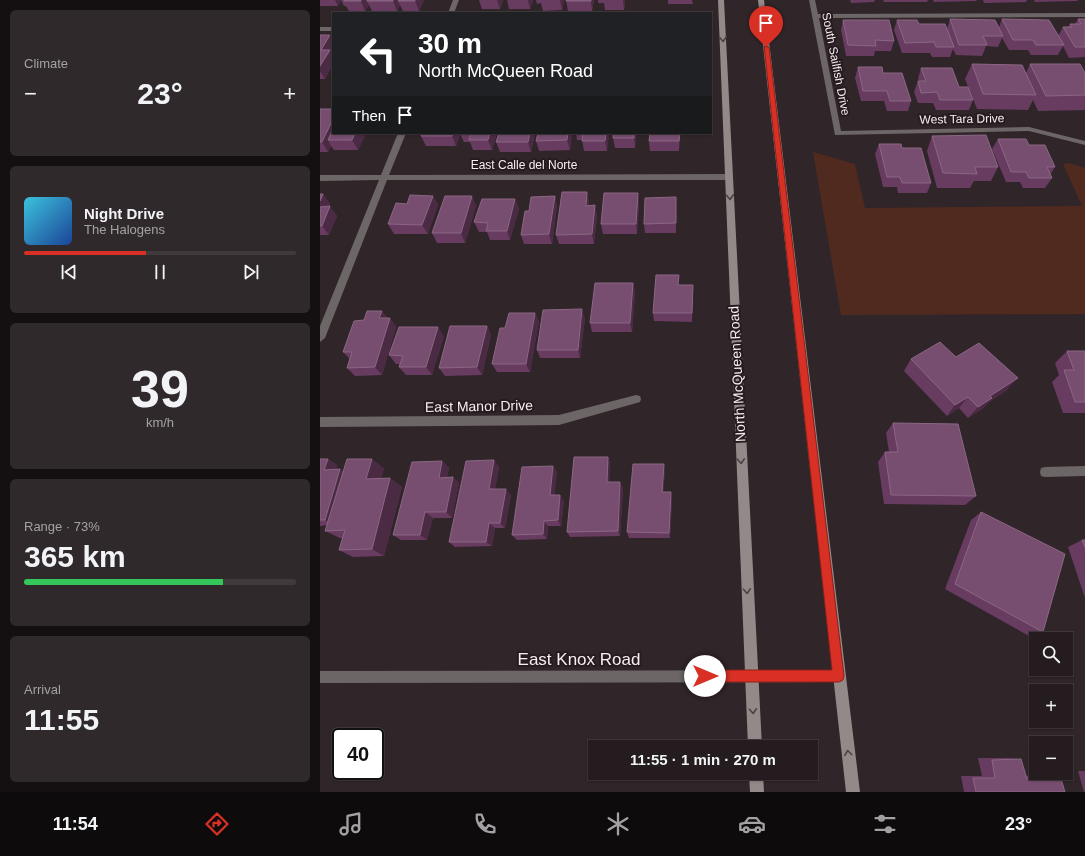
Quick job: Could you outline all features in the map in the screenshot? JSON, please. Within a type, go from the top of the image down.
[{"type":"main road","name":"North McQueen Road","points":[[721,0],[755,740]]},
{"type":"main road","points":[[761,0],[853,792]]},
{"type":"main road","points":[[756,780],[757,792]]},
{"type":"street","points":[[451,12],[456,0]]},
{"type":"street","name":"South Sailfish Drive","points":[[812,0],[838,133]]},
{"type":"street","points":[[815,16],[1085,15]]},
{"type":"street","points":[[320,29],[332,29]]},
{"type":"street","name":"West Tara Drive","points":[[838,133],[1029,129],[1085,143]]},
{"type":"street","points":[[320,338],[402,134]]},
{"type":"street","name":"East Calle del Norte","points":[[320,178],[729,176]]},
{"type":"street","name":"East Manor Drive","points":[[320,422],[559,420],[636,399]]},
{"type":"street","points":[[1045,472],[1085,471]]},
{"type":"street","name":"East Knox Road","points":[[320,677],[839,676]]},
{"type":"shaded area","points":[[813,152],[855,164],[865,208],[1082,206],[1063,164],[1069,163],[1085,168],[1085,314],[841,315]]},
{"type":"building","points":[[361,0],[361,1],[344,1]]},
{"type":"building","points":[[393,0],[393,1],[367,1]]},
{"type":"building","points":[[415,0],[415,1],[398,1]]},
{"type":"building","points":[[591,0],[591,1],[566,1]]},
{"type":"building","points":[[950,19],[995,20],[1003,36],[983,36],[987,45],[959,45]]},
{"type":"building","points":[[1002,19],[1049,20],[1064,45],[1036,45],[1033,40],[1013,40]]},
{"type":"building","points":[[1078,19],[1085,19],[1085,47],[1075,47],[1063,27],[1072,27],[1070,24],[1081,24]]},
{"type":"building","points":[[843,20],[889,20],[894,41],[875,40],[876,46],[848,45]]},
{"type":"building","points":[[897,20],[917,20],[919,24],[945,24],[954,47],[936,47],[934,42],[905,43]]},
{"type":"building","points":[[320,35],[330,35],[321,50],[330,50],[320,66]]},
{"type":"building","points":[[972,64],[1022,65],[1036,95],[983,94]]},
{"type":"building","points":[[1030,64],[1080,64],[1085,73],[1085,95],[1046,96]]},
{"type":"building","points":[[858,67],[882,67],[883,73],[902,73],[911,101],[890,101],[887,91],[863,91]]},
{"type":"building","points":[[921,68],[952,68],[959,87],[968,87],[973,100],[940,100],[937,92],[921,93],[918,81],[926,81]]},
{"type":"building","points":[[320,109],[332,109],[332,121],[322,142],[320,142]]},
{"type":"building","points":[[332,131],[332,134],[355,134],[352,140],[328,140]]},
{"type":"building","points":[[422,134],[453,134],[452,136],[421,136]]},
{"type":"building","points":[[471,134],[490,134],[488,140],[469,140]]},
{"type":"building","points":[[499,134],[530,134],[528,142],[496,142]]},
{"type":"building","points":[[538,134],[568,134],[567,140],[536,141]]},
{"type":"building","points":[[583,134],[606,134],[605,141],[582,141]]},
{"type":"building","points":[[613,134],[634,134],[634,138],[613,138]]},
{"type":"building","points":[[650,134],[680,134],[679,141],[649,141]]},
{"type":"building","points":[[986,135],[998,167],[975,167],[977,174],[943,173],[932,136]]},
{"type":"building","points":[[998,139],[1026,139],[1029,145],[1045,145],[1055,167],[1047,167],[1052,178],[1029,178],[1026,172],[1011,172]]},
{"type":"building","points":[[879,144],[901,144],[902,148],[921,148],[931,183],[902,183],[900,177],[887,177]]},
{"type":"building","points":[[562,192],[587,192],[586,206],[595,205],[592,234],[556,235]]},
{"type":"building","points":[[604,193],[638,193],[636,224],[601,224]]},
{"type":"building","points":[[320,194],[323,194],[320,201]]},
{"type":"building","points":[[410,195],[433,196],[422,225],[388,224],[396,203],[407,204]]},
{"type":"building","points":[[445,196],[472,196],[461,233],[432,233]]},
{"type":"building","points":[[555,196],[549,234],[521,235],[525,211],[529,211],[531,197]]},
{"type":"building","points":[[676,197],[676,223],[644,224],[645,198]]},
{"type":"building","points":[[482,199],[515,199],[507,231],[486,231],[488,223],[474,222]]},
{"type":"building","points":[[330,206],[322,226],[320,226],[320,207]]},
{"type":"building","points":[[656,275],[679,275],[678,285],[693,285],[692,313],[653,313]]},
{"type":"building","points":[[595,283],[633,283],[630,323],[590,323]]},
{"type":"building","points":[[582,309],[578,350],[537,350],[543,310]]},
{"type":"building","points":[[367,311],[382,311],[379,318],[390,318],[375,367],[347,368],[352,352],[343,352],[354,321],[364,320]]},
{"type":"building","points":[[509,313],[535,313],[526,364],[492,364],[500,328],[505,328]]},
{"type":"building","points":[[450,326],[487,326],[477,367],[439,368]]},
{"type":"building","points":[[399,327],[438,327],[426,367],[399,367],[403,356],[389,355]]},
{"type":"building","points":[[940,342],[956,357],[979,343],[1018,378],[990,396],[992,398],[978,407],[968,397],[955,405],[911,359]]},
{"type":"building","points":[[1067,351],[1085,351],[1085,402],[1075,402],[1064,370],[1074,370]]},
{"type":"building","points":[[893,423],[958,424],[976,496],[891,495],[885,452],[898,452]]},
{"type":"building","points":[[574,457],[608,457],[607,482],[620,482],[618,531],[567,532]]},
{"type":"building","points":[[320,459],[328,459],[324,470],[340,469],[325,520],[320,520]]},
{"type":"building","points":[[347,459],[372,459],[366,479],[390,478],[372,549],[339,550],[345,530],[325,531]]},
{"type":"building","points":[[494,460],[489,489],[506,489],[500,523],[489,523],[486,542],[449,542],[466,461]]},
{"type":"building","points":[[442,461],[439,478],[453,477],[446,512],[425,512],[420,535],[393,535],[412,462]]},
{"type":"building","points":[[633,464],[664,464],[662,492],[671,492],[669,533],[627,532]]},
{"type":"building","points":[[553,466],[550,495],[560,495],[558,520],[544,521],[543,534],[512,535],[522,467]]},
{"type":"building","points":[[981,512],[1065,554],[1043,632],[955,584]]},
{"type":"building","points":[[1082,540],[1085,540],[1085,547]]},
{"type":"building","points":[[1021,759],[1027,779],[1061,780],[1065,792],[976,792],[973,778],[995,778],[992,760]]},
{"type":"route","points":[[705,676],[839,676],[766,47]]}]
